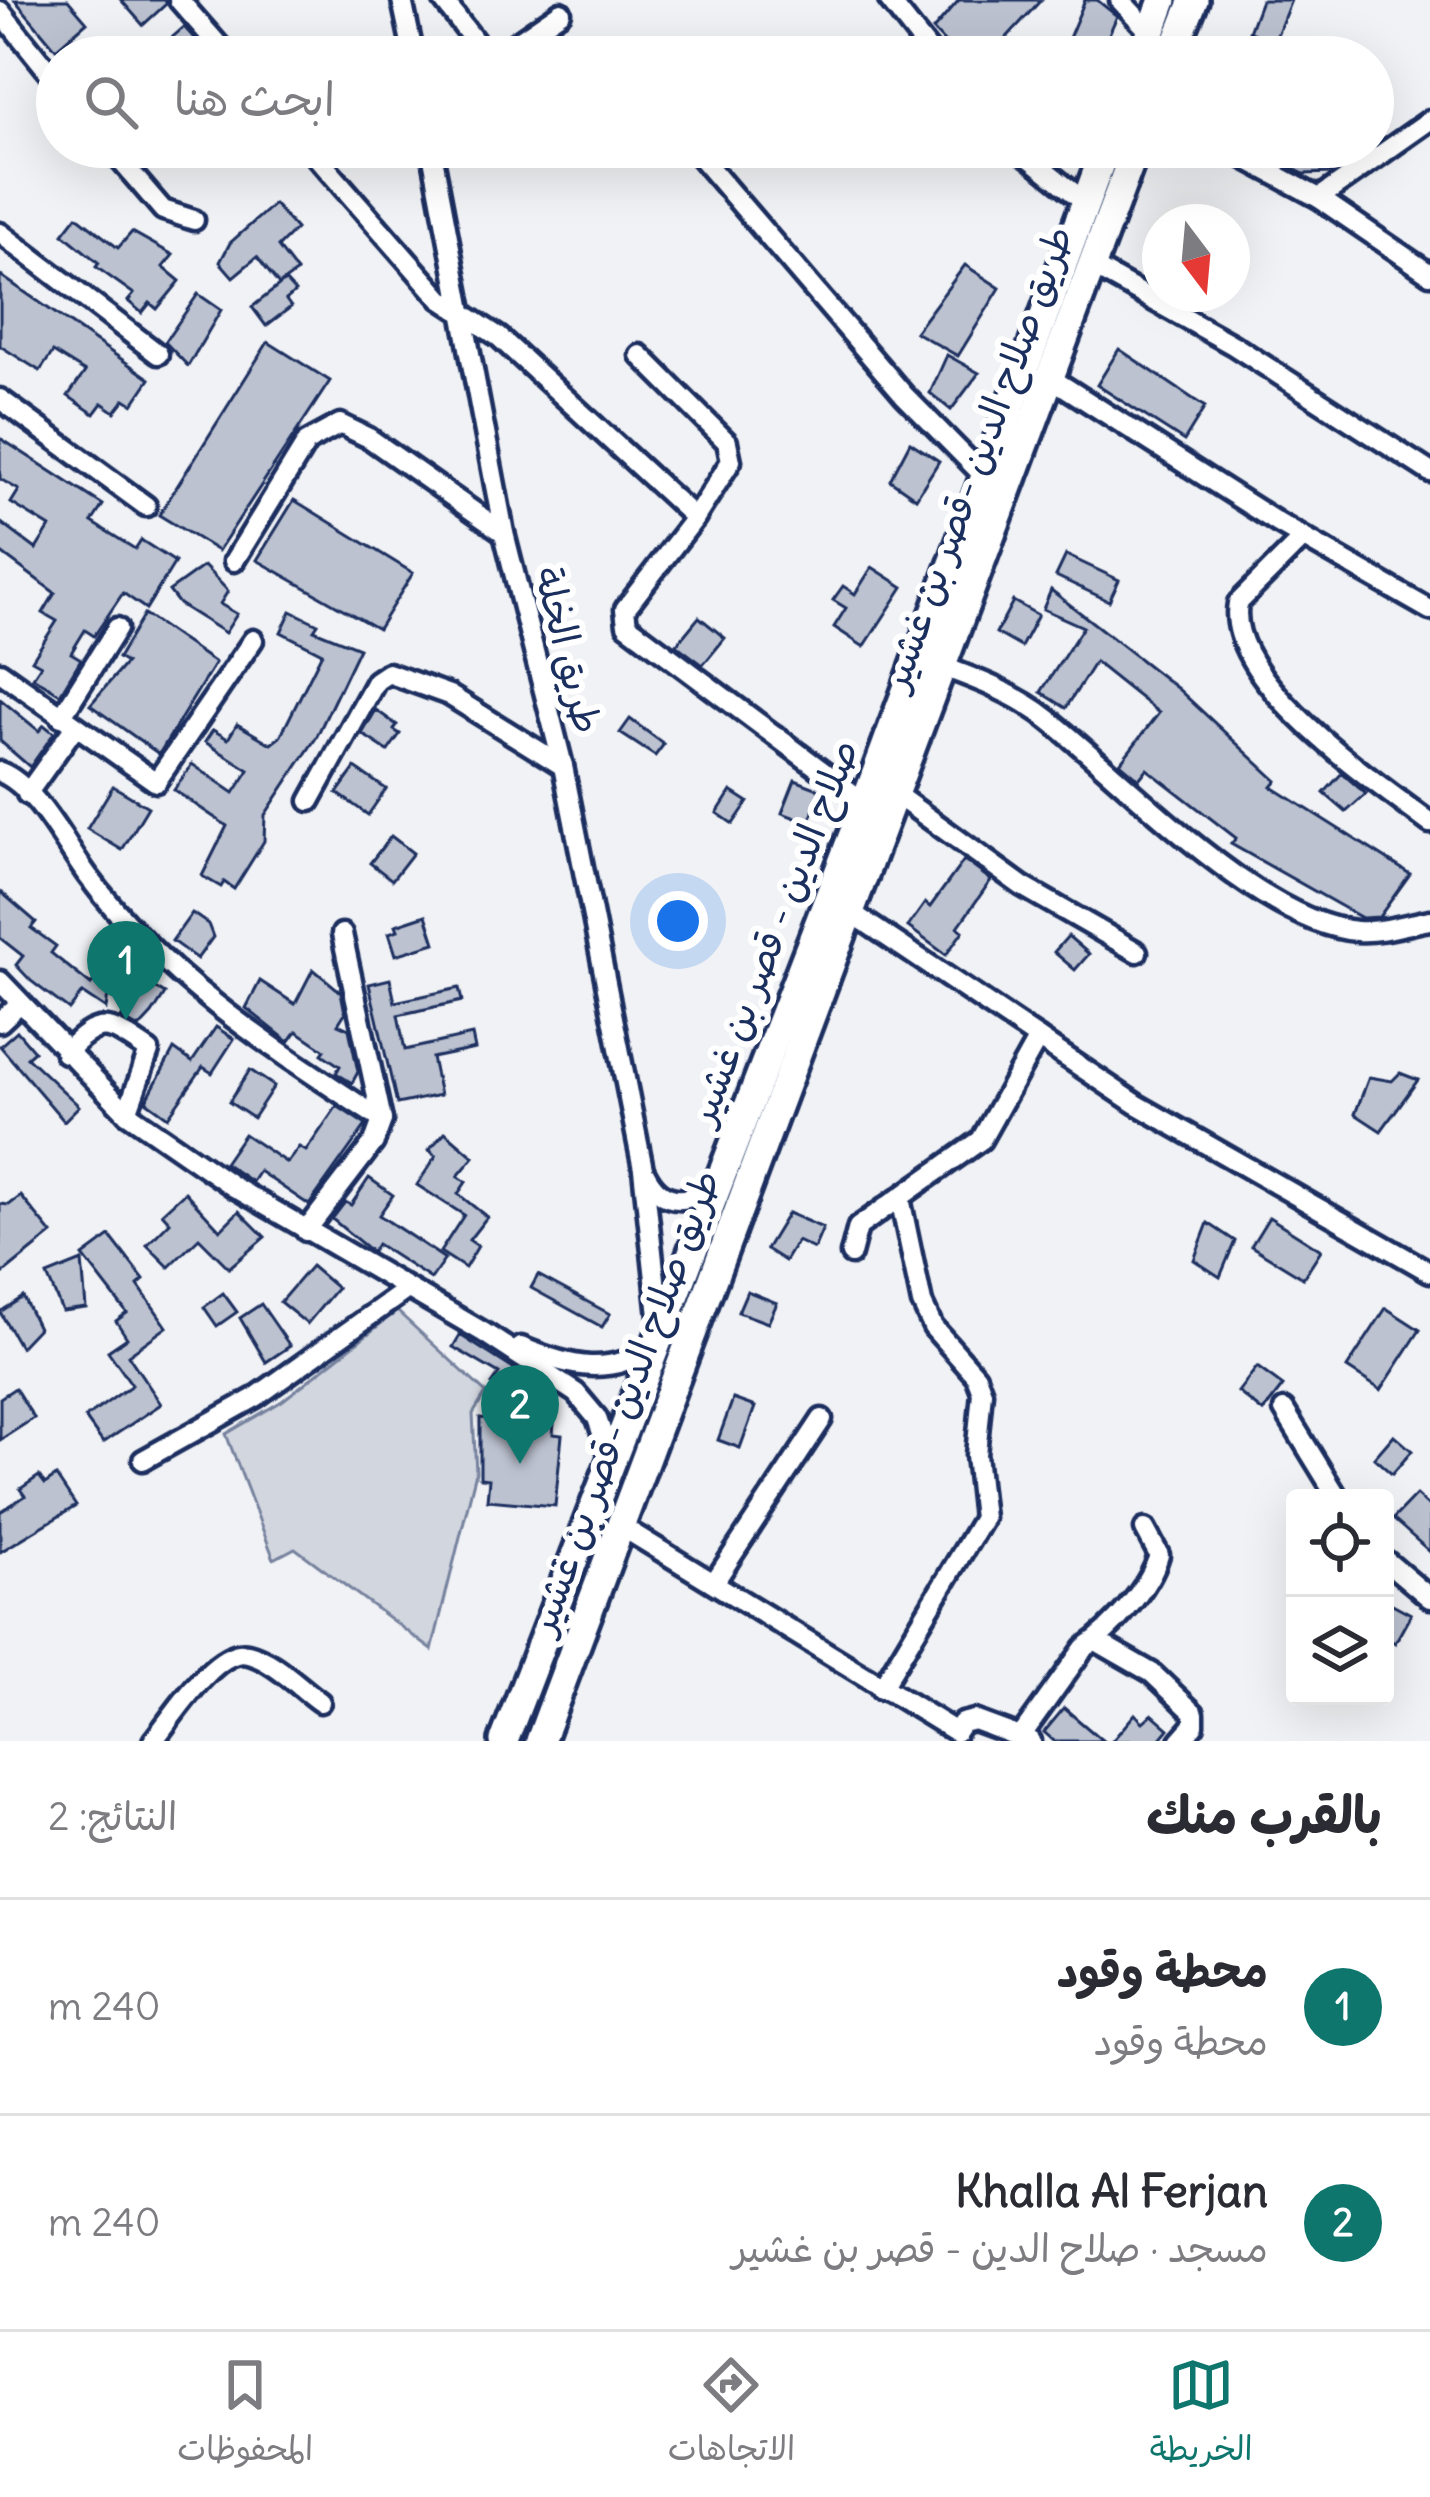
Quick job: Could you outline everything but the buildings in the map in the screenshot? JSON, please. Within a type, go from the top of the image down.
[{"type":"highway","points":[[1149,36],[1163,0]]},
{"type":"highway","points":[[1179,36],[1194,0]]},
{"type":"highway","name":"صلاح الدين - قصر بن غشير","points":[[504,1741],[865,803],[1097,168]]},
{"type":"highway","name":"طريق صلاح الدين -قصر بن غشير","points":[[540,1741],[1046,375],[1128,168]]},
{"type":"street","points":[[179,0],[211,36]]},
{"type":"street","points":[[402,0],[409,36]]},
{"type":"street","points":[[443,0],[471,36]]},
{"type":"street","points":[[889,0],[917,36]]},
{"type":"street","points":[[1120,0],[1141,36]]},
{"type":"street","points":[[0,11],[36,56]]},
{"type":"street","points":[[525,36],[561,12]]},
{"type":"street","points":[[1394,146],[1430,120]]},
{"type":"street","points":[[127,168],[163,210],[194,220]]},
{"type":"street","points":[[326,168],[441,298],[466,320],[499,337],[695,518]]},
{"type":"street","name":"طريق الخلة","points":[[435,168],[504,533],[563,766],[643,1169],[660,1340]]},
{"type":"street","points":[[711,168],[904,395],[984,476]]},
{"type":"street","points":[[1042,168],[1084,201]]},
{"type":"street","points":[[1262,168],[1319,199],[1430,274]]},
{"type":"street","points":[[1319,199],[1363,168]]},
{"type":"street","points":[[0,233],[158,354]]},
{"type":"street","points":[[1090,265],[1233,344],[1430,472]]},
{"type":"street","points":[[640,356],[731,450],[726,474],[625,609],[627,625],[865,803]]},
{"type":"street","points":[[1046,375],[1303,538],[1430,610]]},
{"type":"street","points":[[0,399],[146,506]]},
{"type":"street","points":[[234,561],[307,442],[326,427],[340,424],[369,438],[504,533]]},
{"type":"street","points":[[1303,538],[1238,604],[1244,645],[1297,719],[1430,823]]},
{"type":"street","points":[[27,794],[117,628]]},
{"type":"street","points":[[0,672],[156,782],[253,640]]},
{"type":"street","points":[[941,666],[1016,697],[1135,799],[1225,866],[1306,917],[1357,932],[1430,920]]},
{"type":"street","points":[[310,801],[376,681],[388,674],[448,695],[563,766]]},
{"type":"street","points":[[0,772],[27,794],[116,914],[194,989],[382,1120]]},
{"type":"street","points":[[893,793],[1022,886],[1137,952]]},
{"type":"street","points":[[849,911],[1136,1104],[1430,1271]]},
{"type":"street","points":[[306,1231],[374,1142],[382,1120],[342,934]]},
{"type":"street","points":[[0,981],[64,1053],[127,1113],[306,1231],[483,1332],[587,1404],[604,1432],[611,1463]]},
{"type":"street","points":[[0,1022],[18,1005]]},
{"type":"street","points":[[64,1053],[98,1026],[110,1026],[149,1051],[127,1113]]},
{"type":"street","points":[[851,1254],[858,1227],[981,1139],[1038,1038]]},
{"type":"street","points":[[643,1169],[660,1194],[684,1201],[697,1197],[722,1171]]},
{"type":"street","points":[[881,1689],[983,1518],[976,1455],[982,1392],[976,1376],[933,1327],[922,1303],[900,1198]]},
{"type":"street","points":[[143,1460],[272,1387],[406,1290]]},
{"type":"street","points":[[483,1332],[579,1368],[621,1364],[660,1340]]},
{"type":"street","points":[[1284,1410],[1333,1489]]},
{"type":"street","points":[[715,1581],[822,1419]]},
{"type":"street","points":[[619,1525],[715,1581],[955,1736],[969,1720],[1026,1738],[1084,1648],[1098,1642],[1158,1562],[1157,1546],[1145,1529]]},
{"type":"street","points":[[1394,1568],[1430,1598]]},
{"type":"street","points":[[1098,1642],[1152,1672],[1194,1713],[1194,1725],[1180,1741]]},
{"type":"street","points":[[153,1741],[217,1662],[236,1653],[259,1659],[320,1702]]},
{"type":"shaded area","points":[[397,1311],[486,1393],[473,1414],[476,1472],[432,1650],[295,1548],[274,1559],[226,1434],[282,1401]]},
{"type":"place","name":"محطة وقود","points":[[126,1020]]},
{"type":"place","name":"Khalla Al Ferjan","points":[[520,1464]]}]
